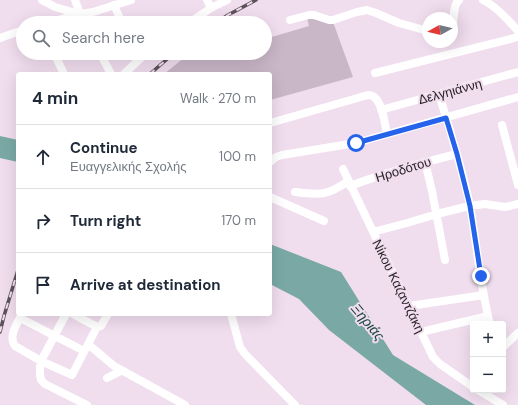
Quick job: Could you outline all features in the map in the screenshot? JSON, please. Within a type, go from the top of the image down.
[{"type":"street","points":[[42,0],[55,7],[80,14]]},
{"type":"street","points":[[75,0],[80,14]]},
{"type":"street","points":[[72,16],[93,12],[131,0]]},
{"type":"street","points":[[207,0],[211,8]]},
{"type":"street","points":[[199,16],[227,0]]},
{"type":"street","points":[[454,12],[455,5],[459,0]]},
{"type":"street","points":[[483,0],[497,10],[518,31]]},
{"type":"street","points":[[114,5],[119,16]]},
{"type":"street","points":[[290,20],[314,15],[333,20],[367,10],[399,23],[422,29]]},
{"type":"street","points":[[0,38],[16,32]]},
{"type":"street","points":[[374,73],[518,37]]},
{"type":"street","points":[[57,60],[63,72]]},
{"type":"street","points":[[104,60],[110,72]]},
{"type":"street","points":[[126,72],[137,60]]},
{"type":"street","name":"Δελγηιάννη","points":[[381,110],[518,72]]},
{"type":"street","points":[[421,332],[489,320],[470,206],[457,154],[439,94]]},
{"type":"street","points":[[272,122],[368,95],[376,98],[388,134]]},
{"type":"street","points":[[272,160],[282,155],[356,143],[518,97]]},
{"type":"street","points":[[502,125],[518,185]]},
{"type":"street","name":"Ηροδότου","points":[[295,192],[322,194],[335,190],[349,183],[362,181],[457,154]]},
{"type":"street","points":[[425,162],[445,260]]},
{"type":"street","name":"Νίκου Καζαντζάκη","points":[[343,169],[421,332],[436,360],[448,371],[470,385]]},
{"type":"street","points":[[272,198],[324,221]]},
{"type":"street","points":[[373,232],[470,206],[485,204],[505,207],[518,204]]},
{"type":"street","points":[[409,306],[484,295]]},
{"type":"street","points":[[84,351],[54,336],[21,316],[12,335],[13,343],[18,349],[72,375],[97,327],[101,326],[107,316]]},
{"type":"street","points":[[65,316],[42,361],[39,370],[41,380],[88,405]]},
{"type":"street","points":[[77,316],[97,327]]},
{"type":"street","points":[[232,316],[240,347],[295,405]]},
{"type":"street","points":[[506,344],[518,333]]},
{"type":"street","points":[[88,344],[104,359],[121,371],[185,405]]},
{"type":"street","points":[[107,378],[121,371]]},
{"type":"street","name":"Νίκου Καζαντζάκη","points":[[484,393],[503,405]]},
{"type":"shaded area","points":[[307,18],[333,22],[353,77],[272,99],[272,72],[166,72],[181,60],[272,60],[272,37],[309,26]]},
{"type":"water","points":[[0,136],[16,140],[16,162],[0,158]]},
{"type":"water","name":"Ξηριάς","points":[[272,245],[341,272],[393,355],[475,405],[426,405],[329,330],[299,299],[272,285]]},
{"type":"railway","points":[[226,16],[256,0]]},
{"type":"railway","points":[[152,72],[166,60]]},
{"type":"railway","points":[[0,332],[16,277]]},
{"type":"route","points":[[356,143],[446,118],[470,206],[481,276]]}]
